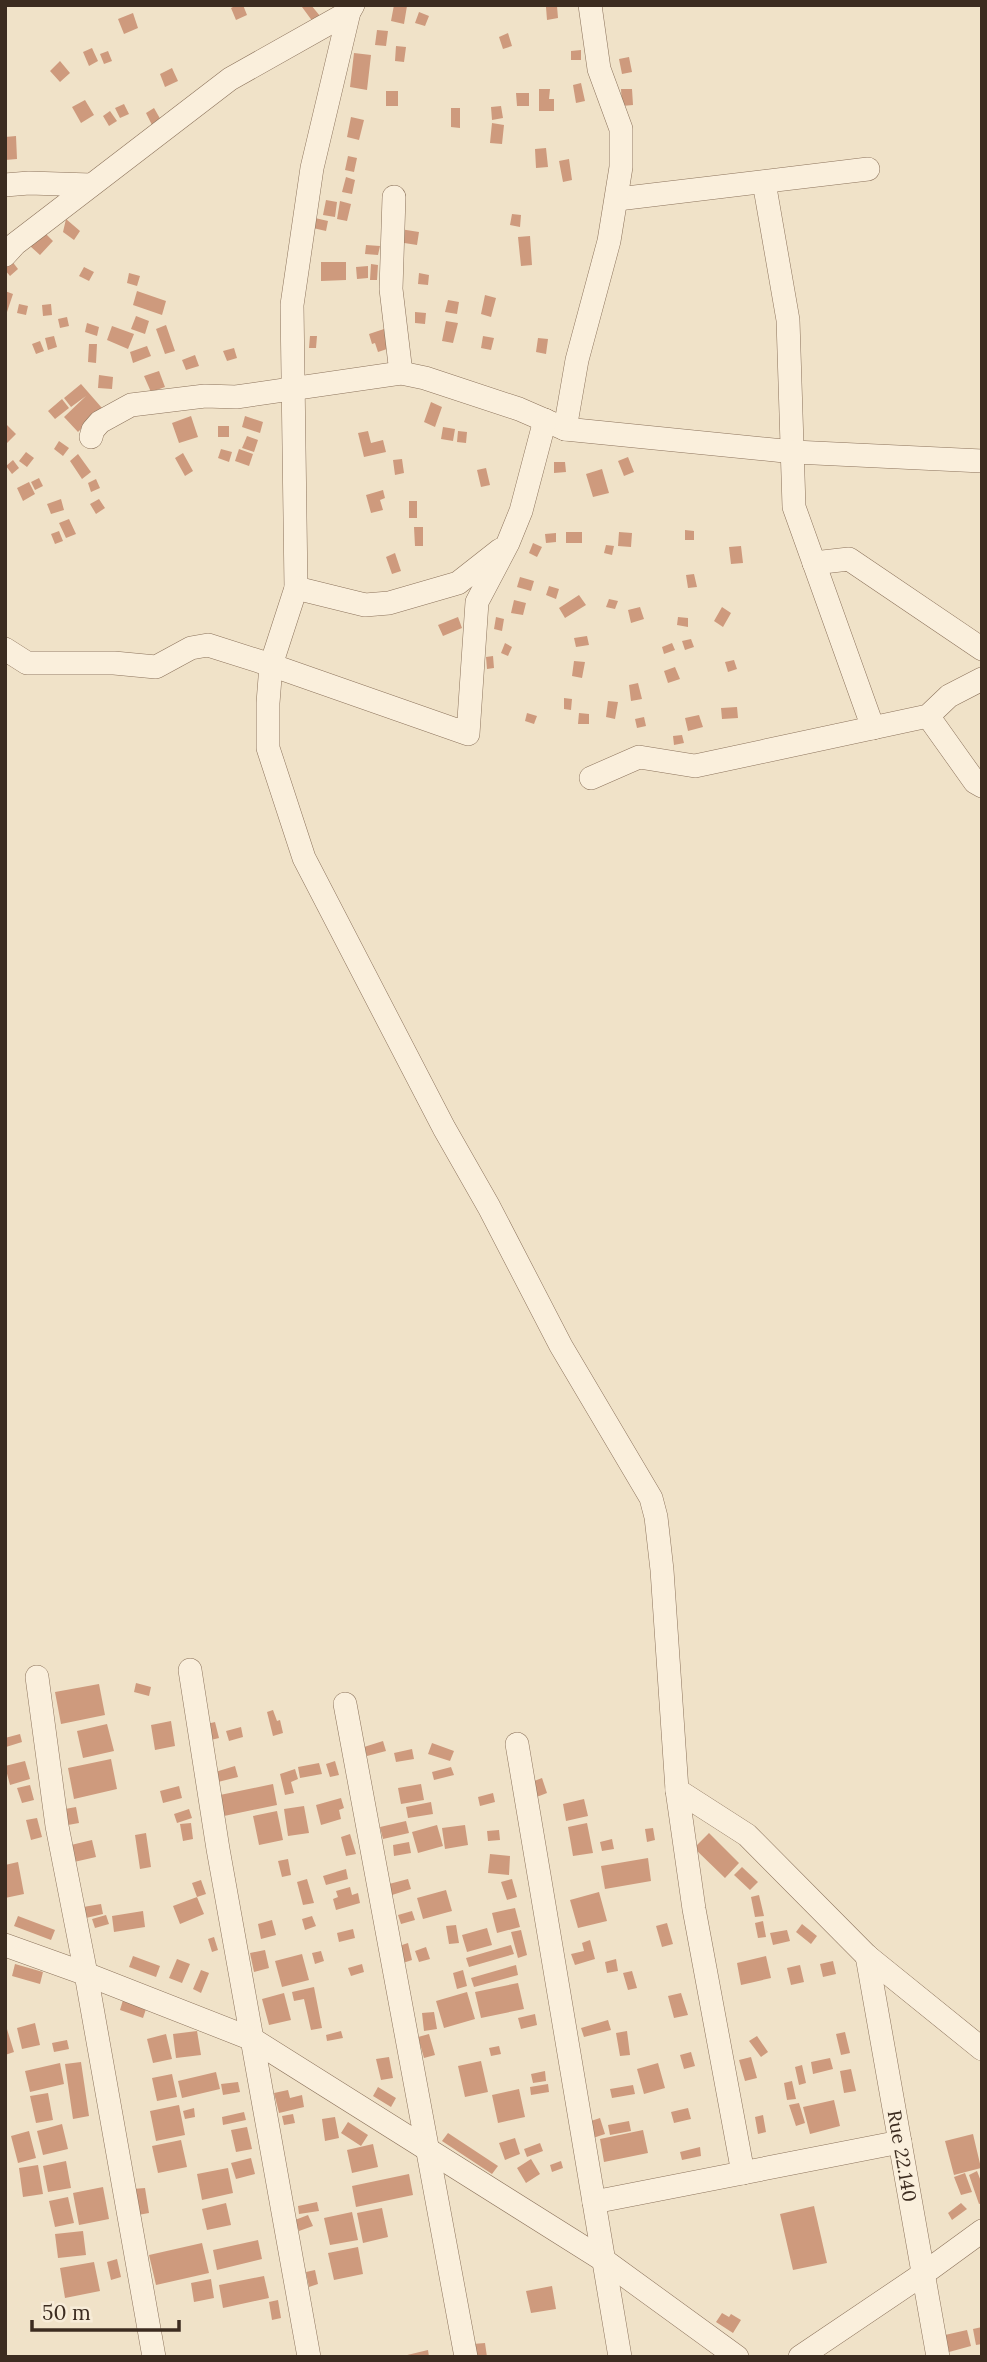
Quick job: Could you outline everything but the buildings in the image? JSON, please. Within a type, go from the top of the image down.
[{"type":"street","points":[[5,649],[27,663],[114,663],[156,667],[191,648],[208,645],[468,734],[477,602],[508,543],[555,425],[577,360],[618,199],[621,130],[599,69],[590,5]]},
{"type":"street","points":[[5,255],[15,244],[230,79],[351,9]]},
{"type":"street","points":[[351,9],[312,168],[292,305],[296,588],[271,665],[268,748],[304,858],[555,1335],[651,1498],[656,1517],[663,1583],[677,1790],[694,1909],[743,2173]]},
{"type":"street","points":[[618,199],[868,170]]},
{"type":"street","points":[[765,181],[788,320],[794,508],[873,728]]},
{"type":"street","points":[[5,185],[91,185]]},
{"type":"street","points":[[394,197],[391,289],[401,373]]},
{"type":"street","points":[[91,437],[100,422],[131,405],[205,396],[236,397],[401,373],[443,384],[555,425],[794,452],[982,461]]},
{"type":"street","points":[[296,588],[365,605],[389,603],[458,583],[508,543]]},
{"type":"street","points":[[814,563],[849,559],[982,649]]},
{"type":"street","points":[[591,778],[639,757],[695,766],[928,716],[949,696],[982,679]]},
{"type":"street","points":[[928,716],[975,782],[982,786]]},
{"type":"street","points":[[190,1670],[218,1849],[309,2357]]},
{"type":"street","points":[[37,1677],[57,1826],[86,1973],[154,2357]]},
{"type":"street","points":[[345,1704],[466,2357]]},
{"type":"street","points":[[517,1744],[620,2357]]},
{"type":"street","points":[[677,1790],[747,1835],[867,1956],[982,2049]]},
{"type":"street","points":[[5,1945],[86,1973],[252,2039],[604,2261],[737,2357]]},
{"type":"street","name":"Rue 22.140","points":[[867,1956],[938,2357]]},
{"type":"street","points":[[594,2202],[900,2142]]},
{"type":"street","points":[[800,2357],[982,2231]]}]
